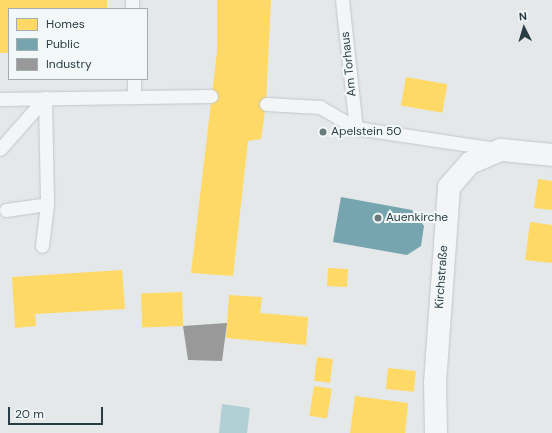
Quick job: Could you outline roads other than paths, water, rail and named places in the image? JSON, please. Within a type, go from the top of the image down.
[{"type":"street","name":"Kirchstraße","points":[[436,433],[435,383],[449,187],[470,163],[501,150],[552,155]]},
{"type":"lane","name":"Am Torhaus","points":[[342,0],[356,128]]},
{"type":"lane","points":[[134,80],[134,97]]},
{"type":"lane","points":[[0,99],[211,96]]},
{"type":"lane","points":[[0,149],[45,98]]},
{"type":"lane","points":[[42,246],[47,204],[45,98]]},
{"type":"lane","points":[[266,104],[320,107],[356,128]]},
{"type":"lane","name":"Kirchstraße","points":[[356,128],[501,150]]},
{"type":"lane","points":[[6,210],[47,204]]},
{"type":"water","points":[[222,404],[250,408],[247,433],[219,433]]},
{"type":"place","name":"Apelstein 50","points":[[323,132]]},
{"type":"place","name":"Auenkirche","points":[[378,218]]}]
